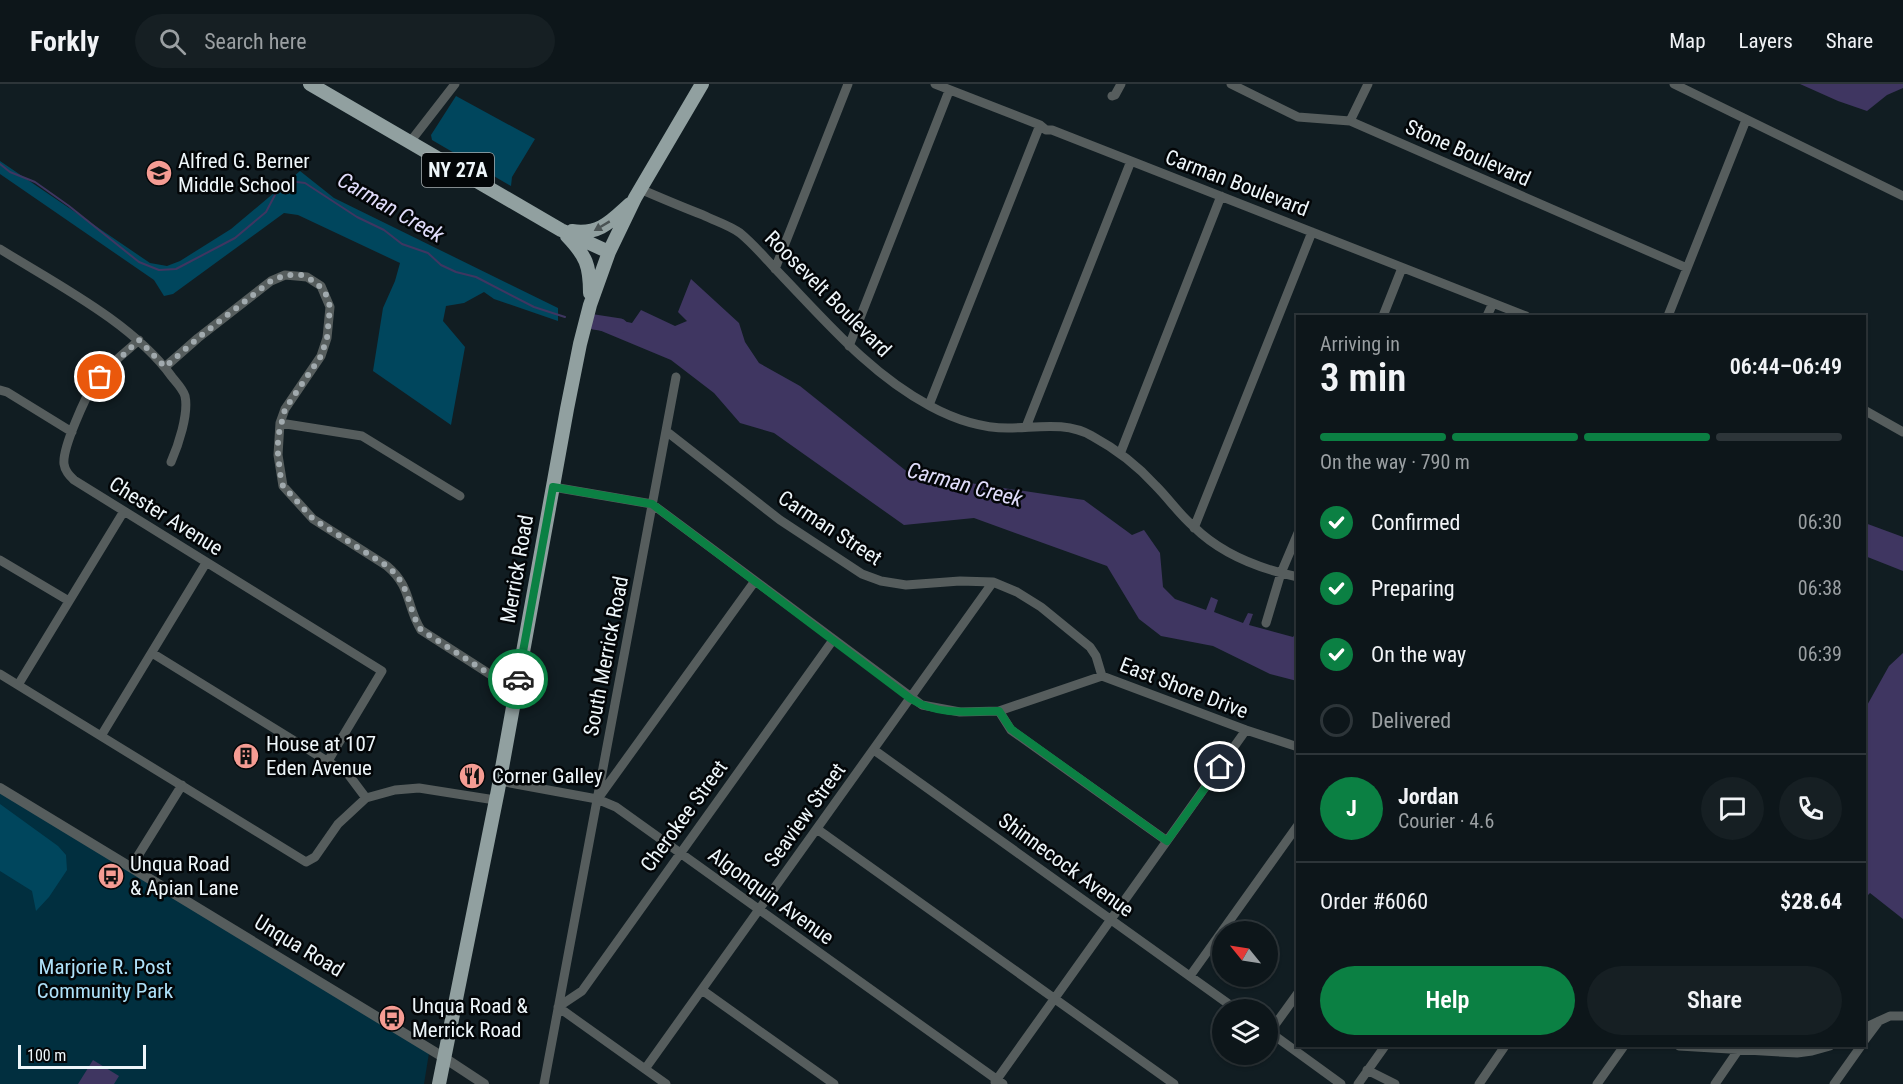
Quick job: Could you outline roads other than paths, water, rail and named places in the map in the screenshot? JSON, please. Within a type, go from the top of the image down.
[{"type":"main road","name":"NY 27A","points":[[310,84],[561,230],[609,252]]},
{"type":"main road","name":"Merrick Road","points":[[439,1084],[499,781],[580,344],[590,305],[609,252],[638,194],[702,84]]},
{"type":"main road","points":[[561,230],[583,233],[595,231],[610,222],[638,194]]},
{"type":"main road","points":[[561,230],[581,251],[588,263],[590,305]]},
{"type":"street","points":[[410,142],[455,84]]},
{"type":"street","points":[[775,269],[848,84]]},
{"type":"street","name":"Carman Boulevard","points":[[934,84],[1040,125],[1046,130],[1052,130],[1523,315]]},
{"type":"street","points":[[1112,96],[1121,84]]},
{"type":"street","name":"Stone Boulevard","points":[[1232,84],[1298,117],[1350,121],[1687,268]]},
{"type":"street","points":[[1350,121],[1368,84]]},
{"type":"street","points":[[1674,84],[1903,196]]},
{"type":"street","points":[[849,346],[949,91]]},
{"type":"street","points":[[1668,315],[1746,120]]},
{"type":"street","points":[[929,405],[1040,125]]},
{"type":"street","points":[[1026,427],[1131,161]]},
{"type":"street","name":"Roosevelt Boulevard","points":[[638,194],[737,231],[759,249],[775,269],[849,346],[893,383],[929,405],[961,420],[982,426],[1008,428],[1047,425],[1071,428],[1090,435],[1120,454],[1156,486],[1194,528],[1238,557],[1296,577]]},
{"type":"street","points":[[1120,454],[1221,196]]},
{"type":"street","points":[[1194,528],[1312,232]]},
{"type":"street","points":[[0,249],[119,324],[139,340],[165,367],[185,394],[186,408],[178,447],[171,462]]},
{"type":"street","points":[[1383,315],[1402,268]]},
{"type":"street","points":[[165,367],[271,281],[285,275],[307,277],[321,286],[330,307],[327,338],[321,356],[285,409],[280,423],[278,455],[283,486],[313,519],[398,575],[407,590],[414,620],[421,630],[516,691]]},
{"type":"street","points":[[1487,315],[1493,303]]},
{"type":"street","name":"Chester Avenue","points":[[139,340],[96,381],[64,455],[64,466],[67,473],[74,480],[381,671],[328,761]]},
{"type":"street","name":"South Merrick Road","points":[[544,1084],[676,377]]},
{"type":"street","points":[[0,390],[72,432]]},
{"type":"street","points":[[1866,411],[1903,432]]},
{"type":"street","points":[[280,423],[362,436],[460,496]]},
{"type":"street","name":"Carman Street","points":[[666,431],[780,520],[862,574],[881,581],[906,585],[960,581],[993,582],[1017,592],[1041,607],[1090,646],[1096,656],[1102,676]]},
{"type":"street","name":"East Shore Drive","points":[[553,487],[652,504],[921,705],[960,712],[999,711],[1102,676],[1296,746]]},
{"type":"street","points":[[18,685],[124,511]]},
{"type":"street","points":[[1266,623],[1281,573],[1296,537]]},
{"type":"street","points":[[0,560],[69,601]]},
{"type":"street","points":[[101,736],[206,563]]},
{"type":"street","points":[[597,799],[755,581]]},
{"type":"street","name":"Seaview Street","points":[[645,1069],[993,582]]},
{"type":"street","name":"Cherokee Street","points":[[558,1007],[582,991],[833,640]]},
{"type":"street","points":[[152,653],[348,774],[366,798]]},
{"type":"street","points":[[0,674],[302,861],[312,860],[338,824],[366,798],[395,790],[419,788],[495,800]]},
{"type":"street","points":[[999,711],[1011,729],[1167,841]]},
{"type":"street","points":[[998,1082],[1054,999],[1246,730]]},
{"type":"street","name":"Shinnecock Avenue","points":[[874,750],[1222,999]]},
{"type":"street","name":"Algonquin Avenue","points":[[499,781],[597,799],[616,807],[998,1082]]},
{"type":"street","points":[[131,867],[182,785]]},
{"type":"street","name":"Unqua Road","points":[[0,788],[484,1084]]},
{"type":"street","points":[[1190,976],[1296,828]]},
{"type":"street","points":[[817,829],[1174,1084]]},
{"type":"street","points":[[702,990],[834,1084]]},
{"type":"street","points":[[1278,1019],[1296,996]]},
{"type":"street","points":[[558,1007],[666,1084]]},
{"type":"street","points":[[1866,1027],[1890,1016],[1903,1016]]},
{"type":"street","points":[[1866,1038],[1880,1020]]},
{"type":"street","points":[[1278,1039],[1341,1084]]},
{"type":"street","points":[[1358,1084],[1384,1047]]},
{"type":"street","points":[[1479,1084],[1504,1047]]},
{"type":"street","points":[[1598,1084],[1623,1047]]},
{"type":"street","points":[[1694,1047],[1797,1053],[1812,1052],[1827,1047]]},
{"type":"street","points":[[1834,1084],[1860,1047]]},
{"type":"street","points":[[1715,1084],[1739,1050]]},
{"type":"street","points":[[1368,1070],[1395,1084]]},
{"type":"water","points":[[1800,84],[1903,84],[1903,88],[1887,95],[1867,111]]},
{"type":"water","points":[[691,279],[739,323],[745,342],[759,363],[800,386],[910,474],[1084,500],[1132,535],[1144,530],[1160,553],[1163,587],[1175,599],[1206,610],[1211,597],[1218,600],[1214,612],[1243,623],[1248,613],[1253,614],[1249,625],[1293,637],[1296,632],[1296,681],[1270,674],[1213,646],[1161,636],[1139,619],[1107,566],[974,518],[904,525],[774,433],[740,423],[714,393],[671,360],[599,330],[604,317],[632,323],[641,310],[675,326],[687,321],[678,312]]},
{"type":"water","points":[[1866,523],[1903,537],[1903,571],[1866,556]]},
{"type":"water","points":[[1903,653],[1903,919],[1870,893],[1866,897],[1866,707],[1889,666]]},
{"type":"water","points":[[93,1060],[119,1076],[114,1084],[78,1084]]},
{"type":"waterway","name":"Carman Creek","points":[[0,164],[10,172],[35,182],[139,262],[159,270],[176,269],[235,238],[266,212],[276,193],[289,181],[305,183],[357,217],[384,230],[402,244],[428,253],[441,265],[476,277],[534,307],[565,317]]},
{"type":"waterway","name":"Carman Creek","points":[[594,322],[620,326]]},
{"type":"place","name":"Alfred G. Berner Middle School","points":[[159,173]]},
{"type":"place","name":"House at 107 Eden Avenue","points":[[246,756]]},
{"type":"place","name":"Corner Galley","points":[[472,776]]},
{"type":"place","name":"Unqua Road & Apian Lane","points":[[111,876]]},
{"type":"place","name":"Unqua Road & Merrick Road","points":[[392,1018]]},
{"type":"park label","name":"Marjorie R. Post Community Park","points":[[105,979]]}]
